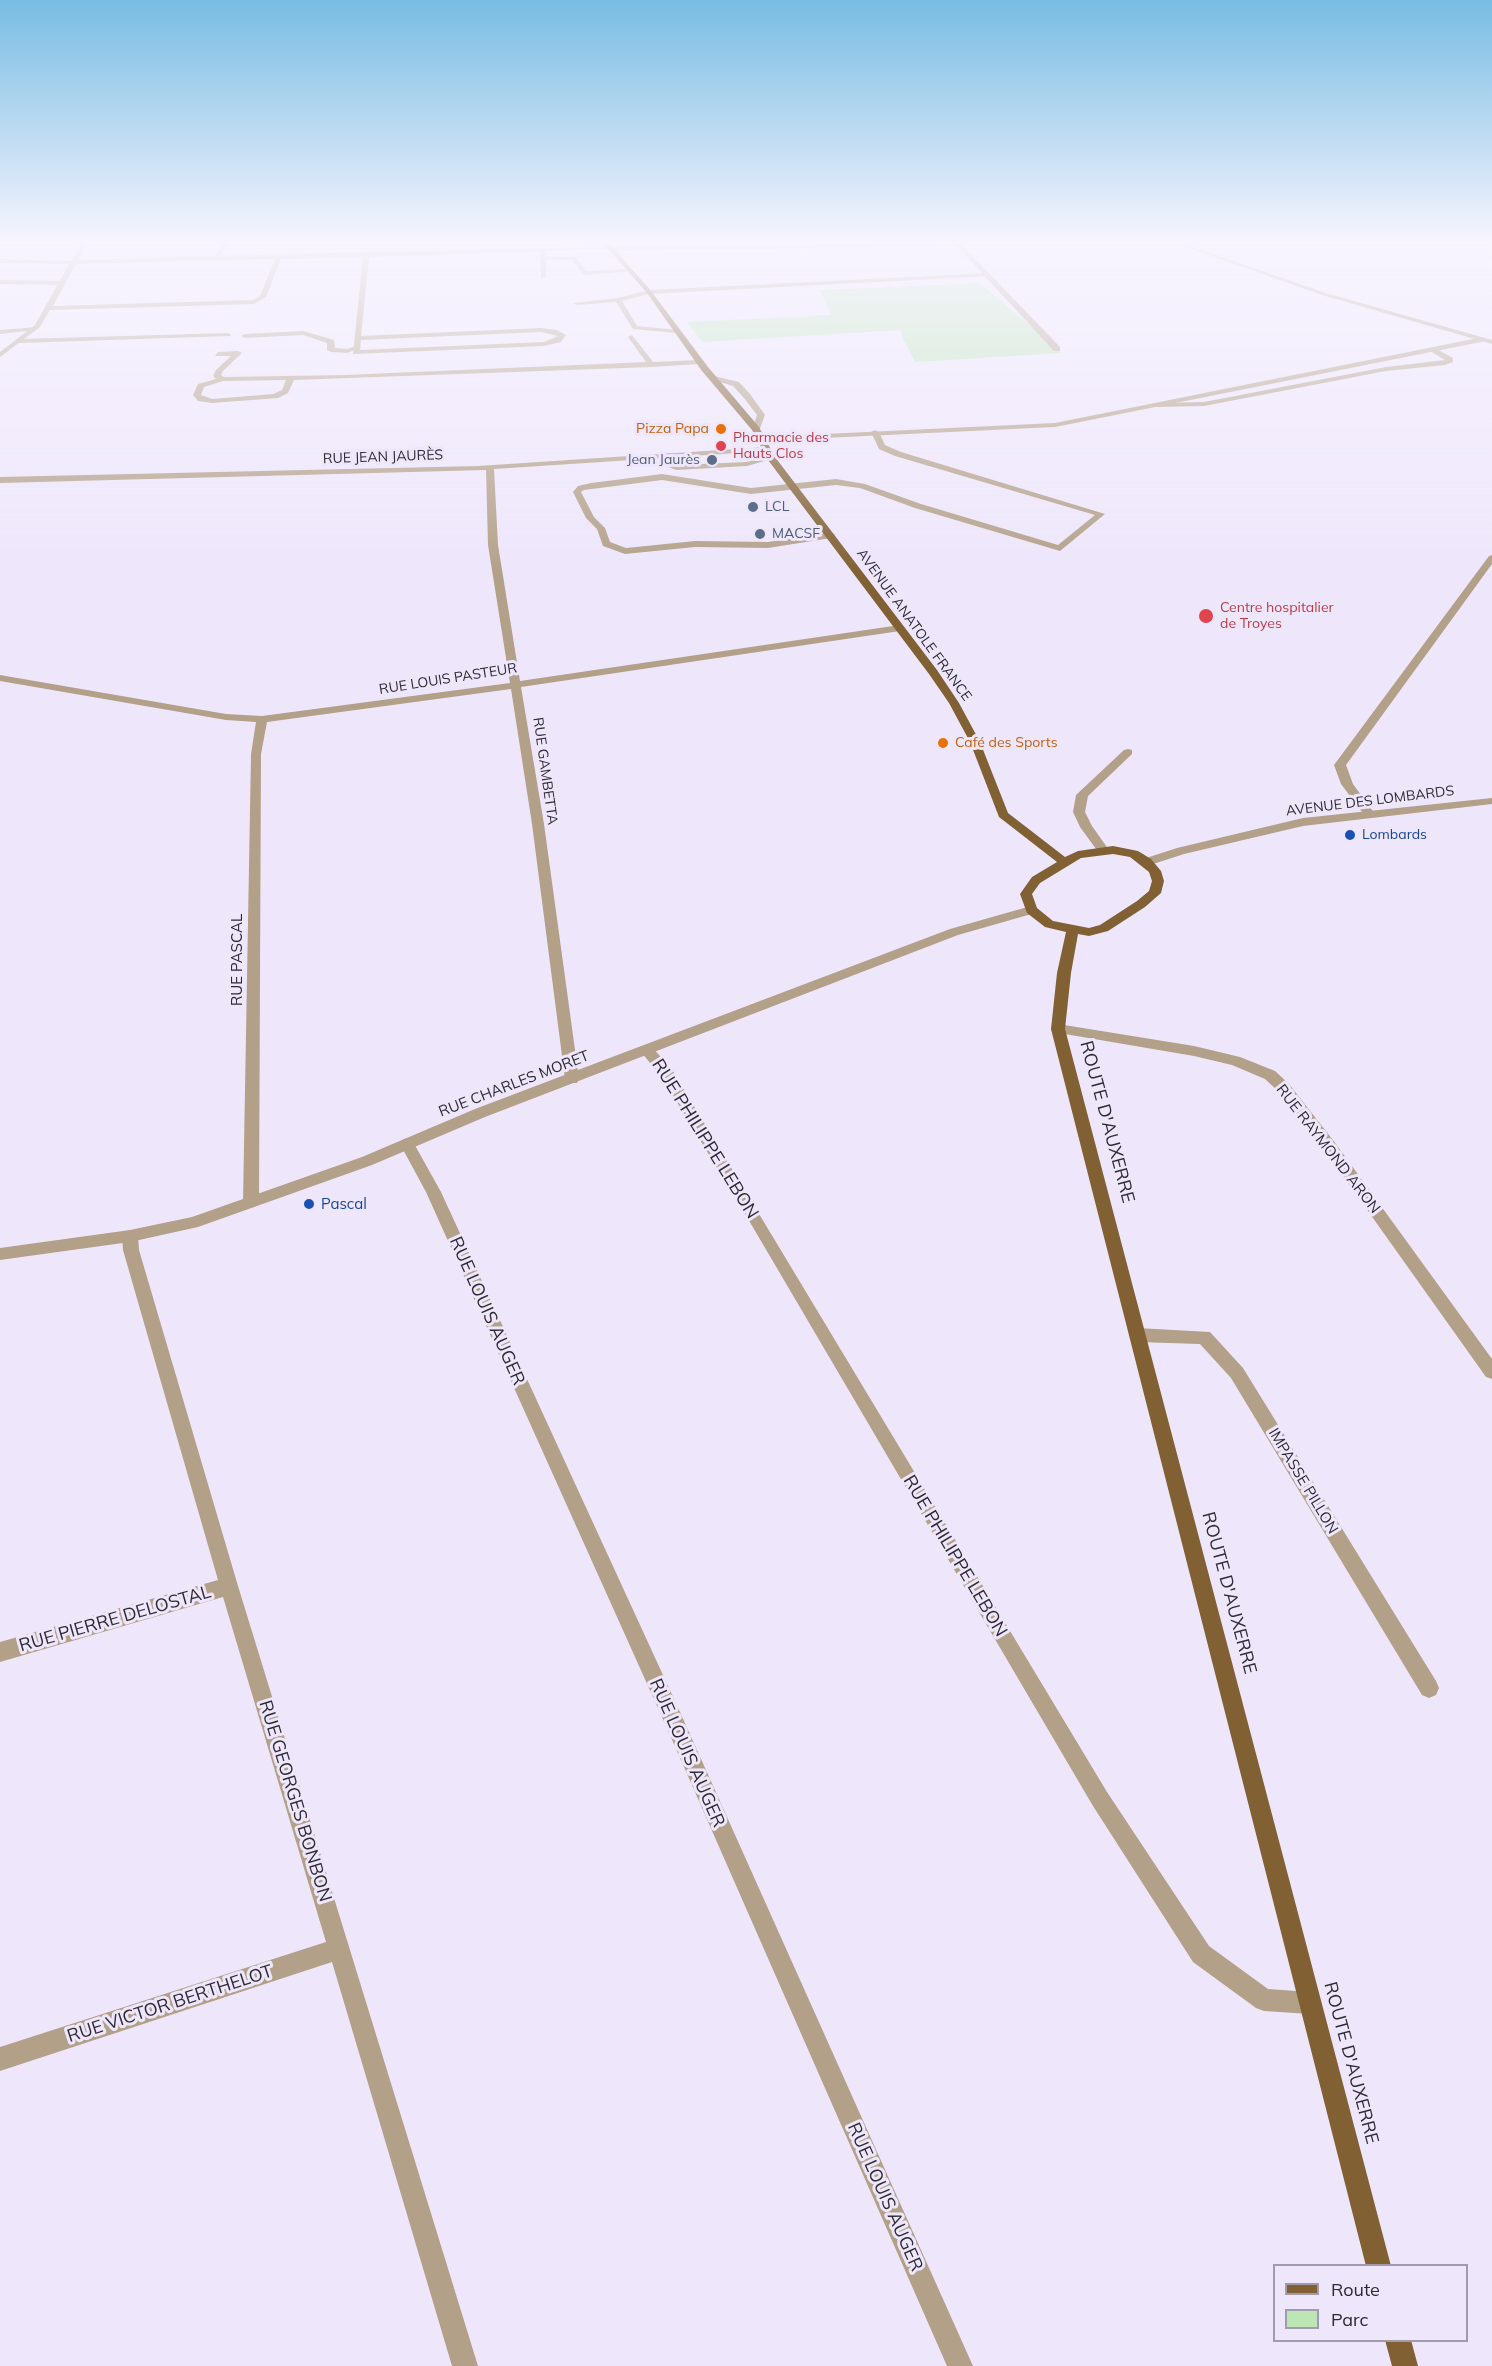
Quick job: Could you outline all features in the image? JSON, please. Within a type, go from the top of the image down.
[{"type":"main road","name":"AVENUE ANATOLE FRANCE","points":[[694,354],[756,429],[769,454],[954,703],[975,742],[1003,815],[1065,863]]},
{"type":"main road","points":[[1103,850],[1134,854],[1147,862],[1155,871],[1158,881],[1155,893],[1104,928],[1089,932],[1049,924],[1031,909],[1026,894],[1036,880],[1078,855],[1103,850]]},
{"type":"main road","name":"ROUTE D'AUXERRE","points":[[1073,930],[1064,973],[1058,1029],[1379,2264]]},
{"type":"main road","points":[[1399,2342],[1405,2366]]},
{"type":"street","points":[[222,379],[217,376],[220,370],[237,354]]},
{"type":"street","points":[[644,354],[652,365]]},
{"type":"street","points":[[761,439],[1055,425],[1406,354]]},
{"type":"street","points":[[1157,405],[1204,404],[1386,369],[1445,363],[1450,360],[1441,354]]},
{"type":"street","points":[[291,378],[285,391],[275,396],[212,401],[201,399],[197,395],[201,386],[222,379],[699,362]]},
{"type":"street","name":"AVENUE ANATOLE FRANCE","points":[[712,378],[736,384],[747,396],[761,415],[756,429]]},
{"type":"street","points":[[831,535],[768,545],[743,546],[716,543],[625,551],[606,544],[601,528],[590,518],[578,492],[591,486],[662,477],[735,490],[836,482],[862,486],[918,506],[1060,548],[1101,514],[898,454],[882,447],[875,432]]},
{"type":"street","points":[[670,455],[668,459],[670,466],[676,468],[747,464],[769,454]]},
{"type":"street","name":"RUE JEAN JAURÈS","points":[[0,480],[490,467],[670,455],[769,454]]},
{"type":"street","name":"RUE GAMBETTA","points":[[490,467],[493,545],[517,684],[572,1079]]},
{"type":"street","points":[[1369,814],[1347,784],[1340,765],[1492,558]]},
{"type":"street","name":"RUE LOUIS PASTEUR","points":[[1,679],[226,717],[262,719],[343,710],[900,628]]},
{"type":"street","name":"RUE PASCAL","points":[[251,1202],[256,766],[262,719]]},
{"type":"street","points":[[1103,850],[1086,828],[1079,812],[1082,795],[1128,752]]},
{"type":"street","name":"AVENUE DES LOMBARDS","points":[[1147,862],[1181,851],[1303,822],[1492,801]]},
{"type":"street","name":"RUE CHARLES MORET","points":[[0,1254],[130,1236],[193,1222],[367,1161],[480,1113],[954,932],[1031,909]]},
{"type":"street","name":"RUE RAYMOND ARON","points":[[1058,1029],[1194,1051],[1235,1061],[1270,1075],[1284,1088],[1331,1148],[1492,1372]]},
{"type":"street","name":"RUE PHILIPPE LEBON","points":[[647,1050],[668,1075],[750,1210],[1100,1799],[1202,1954],[1264,2000],[1310,2003]]},
{"type":"street","name":"RUE LOUIS AUGER","points":[[407,1144],[433,1192],[673,1719],[960,2366]]},
{"type":"street","name":"RUE GEORGES BONBON","points":[[130,1236],[131,1250],[229,1586],[465,2366]]},
{"type":"street","name":"IMPASSE PILLON","points":[[1137,1335],[1204,1338],[1237,1373],[1429,1688]]},
{"type":"street","name":"RUE PIERRE DELOSTAL","points":[[0,1652],[229,1586]]},
{"type":"street","name":"RUE VICTOR BERTHELOT","points":[[0,2059],[339,1949]]},
{"type":"green space","points":[[911,354],[1039,354],[915,362]]},
{"type":"place","name":"Pizza Papa","points":[[721,429]]},
{"type":"place","name":"Pharmacie des Hauts Clos","points":[[721,446]]},
{"type":"place","name":"Jean Jaurès","points":[[712,460]]},
{"type":"place","name":"LCL","points":[[753,507]]},
{"type":"place","name":"MACSF","points":[[760,534]]},
{"type":"place","name":"Centre hospitalier de Troyes","points":[[1206,616]]},
{"type":"place","name":"Café des Sports","points":[[943,743]]},
{"type":"place","name":"Lombards","points":[[1350,835]]},
{"type":"place","name":"Pascal","points":[[309,1204]]}]
